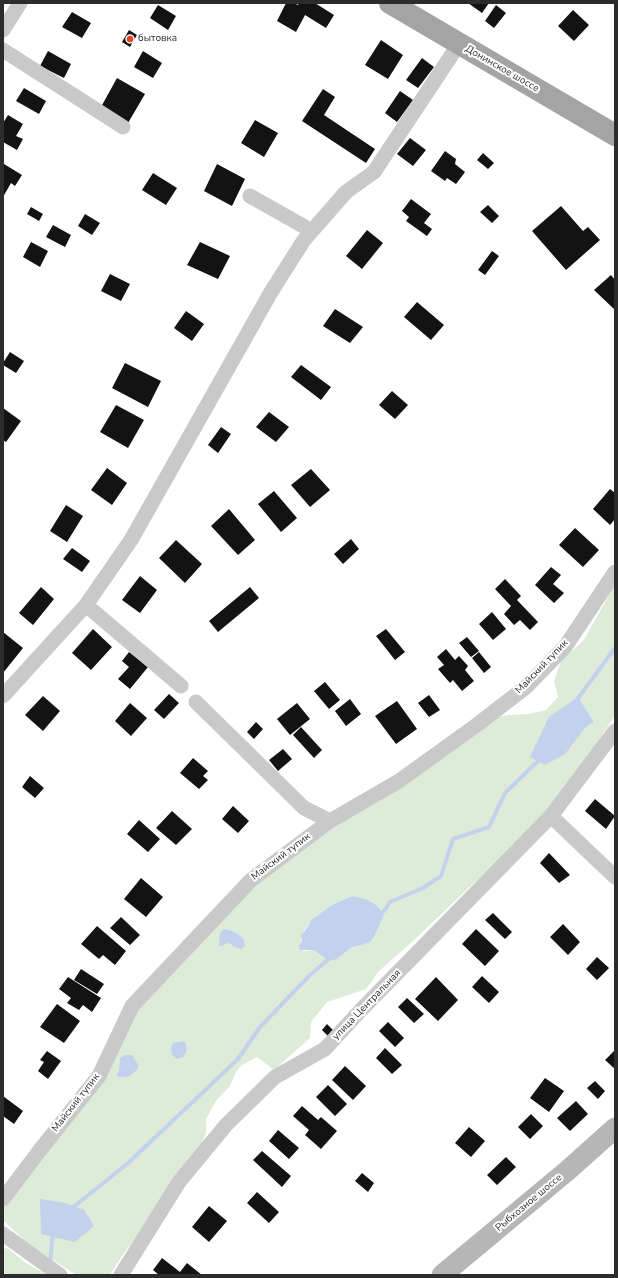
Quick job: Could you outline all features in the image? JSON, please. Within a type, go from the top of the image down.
[{"type":"main road","name":"Донинское шоссе","points":[[396,4],[459,44],[615,135]]},
{"type":"main road","name":"Рыбхозное шоссе","points":[[442,1275],[561,1176],[615,1128]]},
{"type":"street","points":[[3,30],[20,3]]},
{"type":"street","points":[[3,696],[86,604],[131,540],[271,292],[304,240],[346,192],[374,172],[459,44]]},
{"type":"street","points":[[3,50],[123,127]]},
{"type":"street","points":[[250,196],[312,231]]},
{"type":"street","name":"Майский тупик","points":[[3,1199],[99,1076],[132,1006],[251,880],[330,821],[399,780],[478,724],[526,687],[565,647],[615,572]]},
{"type":"street","points":[[86,604],[181,686]]},
{"type":"street","points":[[196,702],[304,808],[330,821]]},
{"type":"street","name":"улица Центральная","points":[[121,1275],[179,1182],[226,1125],[275,1077],[325,1049],[360,1011],[551,816],[615,731]]},
{"type":"street","points":[[551,816],[615,877]]},
{"type":"street","points":[[3,1234],[60,1275]]},
{"type":"green space","points":[[615,584],[615,716],[566,789],[506,856],[476,881],[379,971],[366,989],[327,1002],[311,1022],[310,1038],[274,1070],[257,1057],[242,1065],[236,1072],[230,1086],[216,1101],[206,1119],[206,1133],[199,1152],[122,1256],[110,1275],[76,1275],[26,1242],[3,1220],[5,1204],[136,1008],[257,884],[305,844],[494,717],[528,714],[546,710],[558,697],[554,681],[561,661],[584,640]],"holes":[[[578,697],[594,722],[585,728]],[[352,896],[371,901],[378,906],[384,915],[374,937],[361,945],[352,947],[337,959],[325,959],[314,950],[303,951],[300,944],[304,930],[308,927],[311,920],[332,905]],[[139,1066],[134,1074],[116,1076],[119,1070]]]},
{"type":"green space","points":[[7,1248],[26,1263],[47,1275],[3,1275],[3,1249]]},
{"type":"water","points":[[578,697],[594,722],[585,728],[565,754],[545,765],[530,757],[549,717]]},
{"type":"water","points":[[352,896],[371,901],[381,910],[384,915],[374,937],[370,942],[352,947],[337,959],[328,961],[314,950],[300,950],[299,946],[302,940],[301,935],[308,927],[311,920],[332,905]]},
{"type":"water","points":[[224,929],[233,931],[240,936],[244,940],[245,946],[241,949],[227,943],[219,946],[220,933]]},
{"type":"water","points":[[183,1041],[186,1044],[187,1050],[183,1057],[177,1059],[172,1055],[171,1047],[173,1043]]},
{"type":"water","points":[[125,1055],[132,1055],[139,1066],[135,1072],[129,1076],[116,1076],[119,1070],[120,1058]]},
{"type":"water","points":[[40,1199],[66,1203],[84,1210],[94,1226],[75,1242],[41,1234]]},
{"type":"building","points":[[286,3],[294,3],[298,5],[299,3],[315,3],[334,15],[326,28],[305,15],[296,32],[277,21]]},
{"type":"building","points":[[468,3],[489,3],[482,13]]},
{"type":"building","points":[[158,5],[176,16],[168,30],[150,18]]},
{"type":"building","points":[[496,5],[506,13],[494,28],[485,21]]},
{"type":"building","points":[[573,10],[589,25],[574,41],[558,26]]},
{"type":"building","points":[[72,12],[91,23],[82,38],[62,27]]},
{"type":"building","name":"бытовка","points":[[129,30],[137,35],[130,47],[122,42]]},
{"type":"building","points":[[381,40],[403,55],[388,79],[365,65]]},
{"type":"building","points":[[48,51],[71,64],[64,78],[40,66]]},
{"type":"building","points":[[143,51],[162,63],[153,78],[134,67]]},
{"type":"building","points":[[422,58],[434,67],[418,88],[406,80]]},
{"type":"building","points":[[117,78],[145,94],[128,123],[101,107]]},
{"type":"building","points":[[24,88],[46,101],[39,114],[16,101]]},
{"type":"building","points":[[323,89],[335,97],[324,115],[375,149],[366,163],[302,121]]},
{"type":"building","points":[[400,91],[413,100],[397,122],[385,113]]},
{"type":"building","points":[[8,115],[23,124],[16,136],[23,139],[17,150],[3,142],[3,123]]},
{"type":"building","points":[[255,120],[278,133],[264,157],[241,143]]},
{"type":"building","points":[[410,138],[426,150],[413,166],[397,154]]},
{"type":"building","points":[[445,151],[456,159],[455,164],[465,172],[456,184],[447,178],[445,181],[431,171]]},
{"type":"building","points":[[483,153],[494,163],[488,169],[477,160]]},
{"type":"building","points":[[4,164],[22,175],[15,186],[11,183],[3,197],[3,167]]},
{"type":"building","points":[[217,164],[245,179],[232,206],[204,191]]},
{"type":"building","points":[[153,173],[177,188],[166,205],[142,190]]},
{"type":"building","points":[[411,199],[431,214],[424,223],[432,229],[427,236],[406,221],[409,217],[402,211]]},
{"type":"building","points":[[488,205],[499,216],[492,223],[480,212]]},
{"type":"building","points":[[561,206],[583,231],[588,227],[600,240],[566,270],[532,231]]},
{"type":"building","points":[[31,207],[43,214],[39,221],[27,214]]},
{"type":"building","points":[[85,214],[100,223],[92,235],[78,226]]},
{"type":"building","points":[[53,225],[71,235],[65,247],[46,237]]},
{"type":"building","points":[[367,230],[383,243],[362,269],[346,256]]},
{"type":"building","points":[[31,242],[48,251],[40,267],[23,257]]},
{"type":"building","points":[[200,242],[230,256],[218,279],[187,265]]},
{"type":"building","points":[[492,251],[499,256],[485,275],[478,270]]},
{"type":"building","points":[[110,274],[130,284],[121,301],[101,291]]},
{"type":"building","points":[[611,275],[615,280],[615,310],[594,290]]},
{"type":"building","points":[[417,302],[444,325],[431,340],[404,317]]},
{"type":"building","points":[[335,309],[363,327],[350,343],[323,326]]},
{"type":"building","points":[[186,311],[204,324],[192,341],[174,328]]},
{"type":"building","points":[[10,352],[24,361],[16,373],[3,365]]},
{"type":"building","points":[[125,363],[161,381],[148,407],[112,388]]},
{"type":"building","points":[[301,365],[331,387],[321,400],[291,377]]},
{"type":"building","points":[[392,391],[408,405],[395,419],[379,405]]},
{"type":"building","points":[[116,405],[144,420],[128,448],[100,432]]},
{"type":"building","points":[[3,408],[21,421],[6,442],[3,440]]},
{"type":"building","points":[[269,412],[289,427],[276,442],[256,427]]},
{"type":"building","points":[[221,427],[231,434],[218,453],[208,445]]},
{"type":"building","points":[[107,468],[127,483],[112,505],[91,490]]},
{"type":"building","points":[[311,469],[330,490],[310,507],[291,485]]},
{"type":"building","points":[[610,489],[615,493],[615,519],[610,525],[593,509]]},
{"type":"building","points":[[274,491],[297,518],[281,532],[258,504]]},
{"type":"building","points":[[66,505],[83,516],[67,542],[50,531]]},
{"type":"building","points":[[229,509],[255,540],[238,555],[211,526]]},
{"type":"building","points":[[575,528],[599,550],[583,567],[559,545]]},
{"type":"building","points":[[351,539],[359,549],[343,564],[334,554]]},
{"type":"building","points":[[176,540],[202,564],[185,583],[159,558]]},
{"type":"building","points":[[72,548],[90,561],[82,572],[63,559]]},
{"type":"building","points":[[551,567],[561,575],[553,584],[564,593],[554,603],[535,585]]},
{"type":"building","points":[[140,576],[157,590],[140,613],[122,600]]},
{"type":"building","points":[[505,579],[521,596],[517,600],[538,622],[530,630],[520,620],[514,625],[504,614],[511,606],[495,589]]},
{"type":"building","points":[[41,587],[54,599],[33,625],[19,613]]},
{"type":"building","points":[[250,587],[259,598],[218,632],[209,621]]},
{"type":"building","points":[[492,612],[506,629],[493,640],[479,624]]},
{"type":"building","points":[[93,629],[112,647],[91,670],[72,653]]},
{"type":"building","points":[[386,629],[405,652],[395,660],[376,636]]},
{"type":"building","points":[[3,632],[23,648],[3,673]]},
{"type":"building","points":[[467,637],[479,651],[471,657],[459,643]]},
{"type":"building","points":[[446,649],[455,660],[459,656],[468,666],[465,670],[474,681],[462,691],[453,680],[450,683],[438,669],[444,665],[437,657]]},
{"type":"building","points":[[129,652],[148,667],[130,689],[118,679],[129,667],[122,661]]},
{"type":"building","points":[[479,652],[491,667],[484,673],[472,658]]},
{"type":"building","points":[[325,682],[340,700],[329,709],[314,691]]},
{"type":"building","points":[[169,694],[179,703],[164,719],[154,710]]},
{"type":"building","points":[[429,695],[440,710],[429,717],[418,703]]},
{"type":"building","points":[[43,696],[60,711],[43,731],[25,715]]},
{"type":"building","points":[[350,699],[361,714],[346,726],[335,711]]},
{"type":"building","points":[[397,701],[417,729],[396,744],[375,716]]},
{"type":"building","points":[[130,703],[147,718],[131,736],[115,721]]},
{"type":"building","points":[[297,703],[310,719],[290,735],[277,719]]},
{"type":"building","points":[[256,722],[263,729],[254,739],[247,732]]},
{"type":"building","points":[[301,727],[322,750],[314,758],[293,735]]},
{"type":"building","points":[[283,749],[292,759],[278,771],[269,760]]},
{"type":"building","points":[[193,758],[208,771],[203,776],[208,780],[199,789],[180,773]]},
{"type":"building","points":[[30,776],[44,788],[35,798],[22,787]]},
{"type":"building","points":[[595,799],[615,816],[606,829],[585,811]]},
{"type":"building","points":[[233,806],[249,821],[238,833],[222,819]]},
{"type":"building","points":[[172,811],[192,829],[176,845],[156,828]]},
{"type":"building","points":[[139,820],[160,839],[148,852],[127,834]]},
{"type":"building","points":[[549,853],[570,875],[559,883],[540,863]]},
{"type":"building","points":[[141,878],[163,897],[146,917],[124,899]]},
{"type":"building","points":[[493,913],[512,932],[505,939],[485,920]]},
{"type":"building","points":[[121,917],[140,935],[130,945],[110,928]]},
{"type":"building","points":[[563,924],[580,942],[568,955],[550,937]]},
{"type":"building","points":[[97,926],[126,951],[115,965],[103,955],[99,959],[81,944]]},
{"type":"building","points":[[476,929],[499,951],[485,966],[462,944]]},
{"type":"building","points":[[597,957],[609,968],[597,980],[586,969]]},
{"type":"building","points":[[81,969],[104,984],[97,994],[74,980]]},
{"type":"building","points":[[482,976],[499,992],[489,1003],[472,987]]},
{"type":"building","points":[[68,977],[101,998],[92,1012],[83,1005],[79,1010],[67,1003],[71,998],[59,989]]},
{"type":"building","points":[[436,977],[458,1000],[438,1021],[415,999]]},
{"type":"building","points":[[407,998],[424,1014],[414,1023],[398,1007]]},
{"type":"building","points":[[57,1004],[80,1021],[64,1043],[40,1027]]},
{"type":"building","points":[[388,1022],[404,1038],[395,1047],[379,1031]]},
{"type":"building","points":[[327,1024],[333,1030],[328,1036],[322,1030]]},
{"type":"building","points":[[385,1048],[402,1065],[392,1074],[376,1058]]},
{"type":"building","points":[[47,1051],[61,1061],[48,1079],[38,1071],[44,1062],[40,1060]]},
{"type":"building","points":[[614,1051],[615,1052],[615,1069],[605,1060]]},
{"type":"building","points":[[345,1066],[366,1086],[353,1100],[332,1080]]},
{"type":"building","points":[[545,1078],[564,1091],[549,1112],[530,1098]]},
{"type":"building","points":[[595,1081],[605,1091],[598,1099],[587,1088]]},
{"type":"building","points":[[328,1085],[347,1104],[335,1116],[316,1097]]},
{"type":"building","points":[[3,1096],[23,1111],[14,1124],[3,1116]]},
{"type":"building","points":[[576,1101],[588,1114],[570,1131],[557,1118]]},
{"type":"building","points":[[302,1106],[318,1120],[321,1117],[337,1131],[321,1149],[305,1135],[309,1130],[293,1116]]},
{"type":"building","points":[[531,1114],[543,1126],[530,1139],[518,1127]]},
{"type":"building","points":[[469,1127],[485,1141],[471,1157],[455,1143]]},
{"type":"building","points":[[278,1130],[299,1148],[289,1159],[269,1141]]},
{"type":"building","points":[[262,1151],[291,1176],[282,1187],[253,1160]]},
{"type":"building","points":[[506,1157],[516,1167],[497,1185],[487,1175]]},
{"type":"building","points":[[362,1173],[374,1183],[368,1192],[355,1181]]},
{"type":"building","points":[[257,1192],[279,1212],[269,1223],[247,1203]]},
{"type":"building","points":[[209,1206],[227,1221],[209,1242],[192,1227]]},
{"type":"building","points":[[162,1258],[180,1272],[187,1263],[202,1275],[159,1275],[153,1270]]},
{"type":"waterway","points":[[576,701],[615,648]]},
{"type":"waterway","points":[[378,916],[384,911],[390,902],[423,888],[441,876],[453,839],[489,827],[505,793],[541,758]]},
{"type":"waterway","points":[[71,1209],[127,1164],[238,1059],[260,1027],[310,975],[331,957]]},
{"type":"waterway","points":[[50,1263],[53,1231]]},
{"type":"place","name":"бытовка","points":[[130,39]]}]
